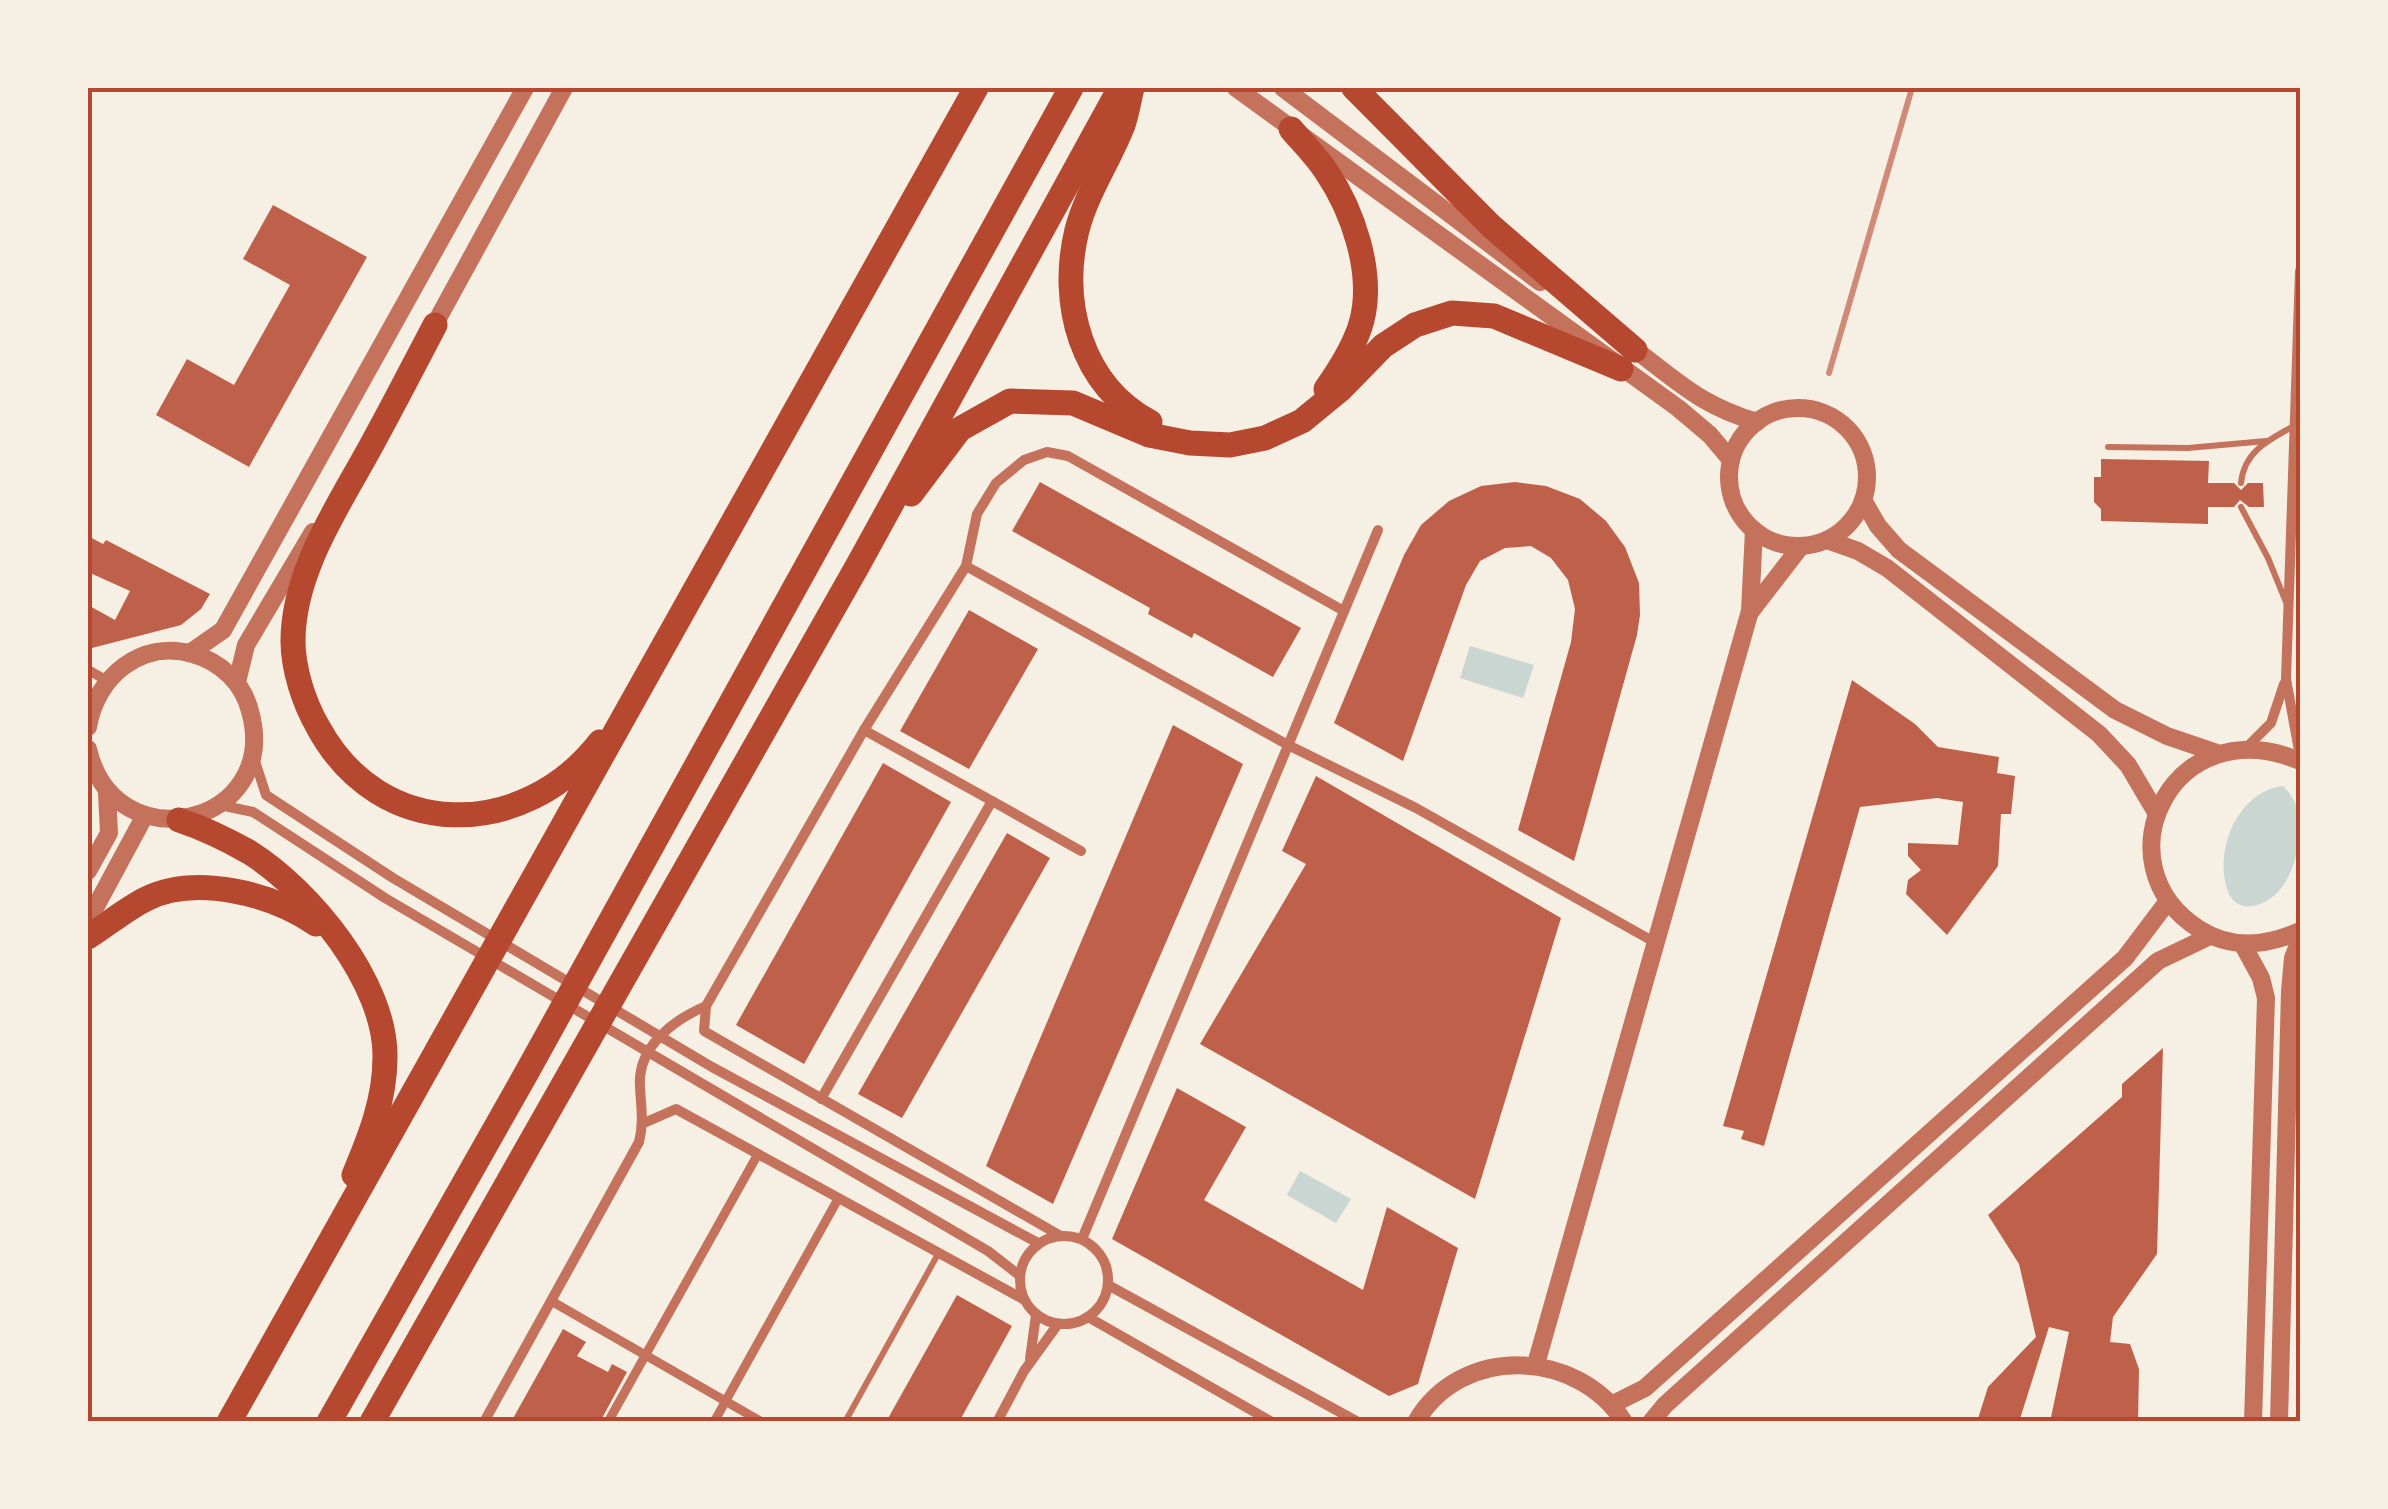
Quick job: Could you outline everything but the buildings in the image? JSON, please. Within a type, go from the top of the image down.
[{"type":"highway","points":[[229,1422],[976,88]]},
{"type":"highway","points":[[328,1422],[527,1072],[1071,88]]},
{"type":"highway","points":[[372,1422],[858,565],[1120,88]]},
{"type":"highway","points":[[1132,88],[1123,124],[1095,180],[1077,230],[1072,308],[1083,351],[1106,388],[1138,416],[1190,443]]},
{"type":"highway","points":[[1354,88],[1628,359]]},
{"type":"highway","points":[[1291,129],[1326,172],[1352,222],[1366,276],[1362,320],[1341,368],[1302,421]]},
{"type":"highway","points":[[858,565],[960,429],[1010,400],[1073,403],[1149,434],[1190,443],[1230,445],[1265,438],[1302,421],[1341,389],[1383,346],[1415,325],[1452,312],[1494,316],[1628,359]]},
{"type":"highway","points":[[435,325],[318,543],[295,611],[292,644],[306,705],[332,753],[365,784],[413,810],[476,816],[518,806],[565,779],[638,695]]},
{"type":"highway","points":[[179,820],[252,854],[302,897],[362,975],[379,1016],[386,1053],[375,1123],[313,1276]]},
{"type":"highway","points":[[88,937],[148,898],[185,888],[222,888],[298,911],[340,942]]},
{"type":"street","points":[[190,653],[223,630],[525,88]]},
{"type":"street","points":[[237,682],[246,644],[435,325],[564,88]]},
{"type":"street","points":[[1236,88],[1628,359],[1728,413],[1757,422]]},
{"type":"street","points":[[1283,88],[1501,254],[1628,359],[1710,435],[1731,460]]},
{"type":"street","points":[[2300,271],[2286,679],[2300,758],[2247,747],[2217,753],[2191,767],[2170,788],[2157,814],[2152,844],[2156,874],[2168,901],[2186,922],[2210,936],[2243,945],[2278,941],[2300,931]]},
{"type":"street","points":[[1798,408],[1820,412],[1840,422],[1855,437],[1864,457],[1864,500],[1855,516],[1827,540],[1801,546],[1776,542],[1754,530],[1732,498],[1731,460],[1741,438],[1757,422],[1776,412],[1798,408]]},
{"type":"street","points":[[644,1123],[676,1109],[1023,1299],[1036,1315],[1058,1324],[1088,1318],[1103,1302],[1108,1272],[1102,1256],[1082,1238],[1059,1235],[704,1031],[706,1006],[864,730],[966,566],[977,514],[996,482],[1024,460],[1047,452],[1068,456],[1344,612]]},
{"type":"street","points":[[1864,500],[1878,526],[1899,550],[2115,710],[2167,736],[2217,753]]},
{"type":"street","points":[[1082,1238],[1378,530]]},
{"type":"street","points":[[1536,1364],[1750,611],[1754,530]]},
{"type":"street","points":[[1827,540],[1858,551],[1887,568],[2099,734],[2128,764],[2157,814]]},
{"type":"street","points":[[1750,611],[1801,546]]},
{"type":"street","points":[[966,566],[1288,746],[1416,808],[1656,943]]},
{"type":"street","points":[[88,727],[89,703],[106,680],[132,660],[170,650],[208,659],[237,682],[247,697],[256,730],[253,758],[241,784],[220,805],[179,820],[144,816],[107,793],[92,770],[88,749]]},
{"type":"street","points":[[88,670],[106,680]]},
{"type":"street","points":[[2247,747],[2271,723],[2286,679]]},
{"type":"street","points":[[864,730],[1082,852]]},
{"type":"street","points":[[253,758],[266,795],[394,878],[712,1067],[1038,1243]]},
{"type":"street","points":[[88,870],[109,833],[107,793]]},
{"type":"street","points":[[821,1098],[992,801]]},
{"type":"street","points":[[220,805],[253,812],[385,898],[988,1251],[1019,1275]]},
{"type":"street","points":[[88,921],[144,816]]},
{"type":"street","points":[[1613,1404],[1645,1388],[2125,958],[2168,901]]},
{"type":"street","points":[[1651,1422],[1665,1404],[2158,961],[2210,936]]},
{"type":"street","points":[[2279,1422],[2290,991],[2293,958],[2300,940]]},
{"type":"street","points":[[2243,945],[2261,978],[2266,998],[2253,1422]]},
{"type":"street","points":[[484,1422],[639,1142],[644,1123],[639,1081],[651,1044],[682,1017],[706,1006]]},
{"type":"street","points":[[608,1422],[758,1154]]},
{"type":"street","points":[[714,1422],[838,1199]]},
{"type":"street","points":[[1023,1299],[1019,1275],[1026,1256],[1038,1243],[1059,1235]]},
{"type":"street","points":[[1108,1285],[1358,1422]]},
{"type":"street","points":[[552,1302],[762,1422]]},
{"type":"street","points":[[1030,1362],[1036,1315]]},
{"type":"street","points":[[1088,1318],[1272,1422]]},
{"type":"street","points":[[997,1422],[1030,1362],[1058,1324]]},
{"type":"street","points":[[1416,1422],[1424,1408],[1455,1381],[1494,1366],[1536,1364],[1578,1378],[1613,1404],[1624,1422]]},
{"type":"lane","points":[[2108,448],[2188,448],[2266,440],[2295,426]]},
{"type":"lane","points":[[2241,483],[2243,464],[2266,440]]},
{"type":"lane","points":[[2241,507],[2289,608]]},
{"type":"lane","points":[[845,1422],[938,1254]]},
{"type":"shaded area","points":[[1470,646],[1534,665],[1523,698],[1460,678]]},
{"type":"shaded area","points":[[2283,786],[2294,800],[2300,824],[2291,870],[2282,887],[2269,899],[2253,906],[2238,904],[2227,889],[2224,873],[2227,840],[2254,798]]},
{"type":"shaded area","points":[[1300,1171],[1351,1199],[1336,1223],[1287,1195]]},
{"type":"railway","points":[[1829,373],[1912,88]]}]
